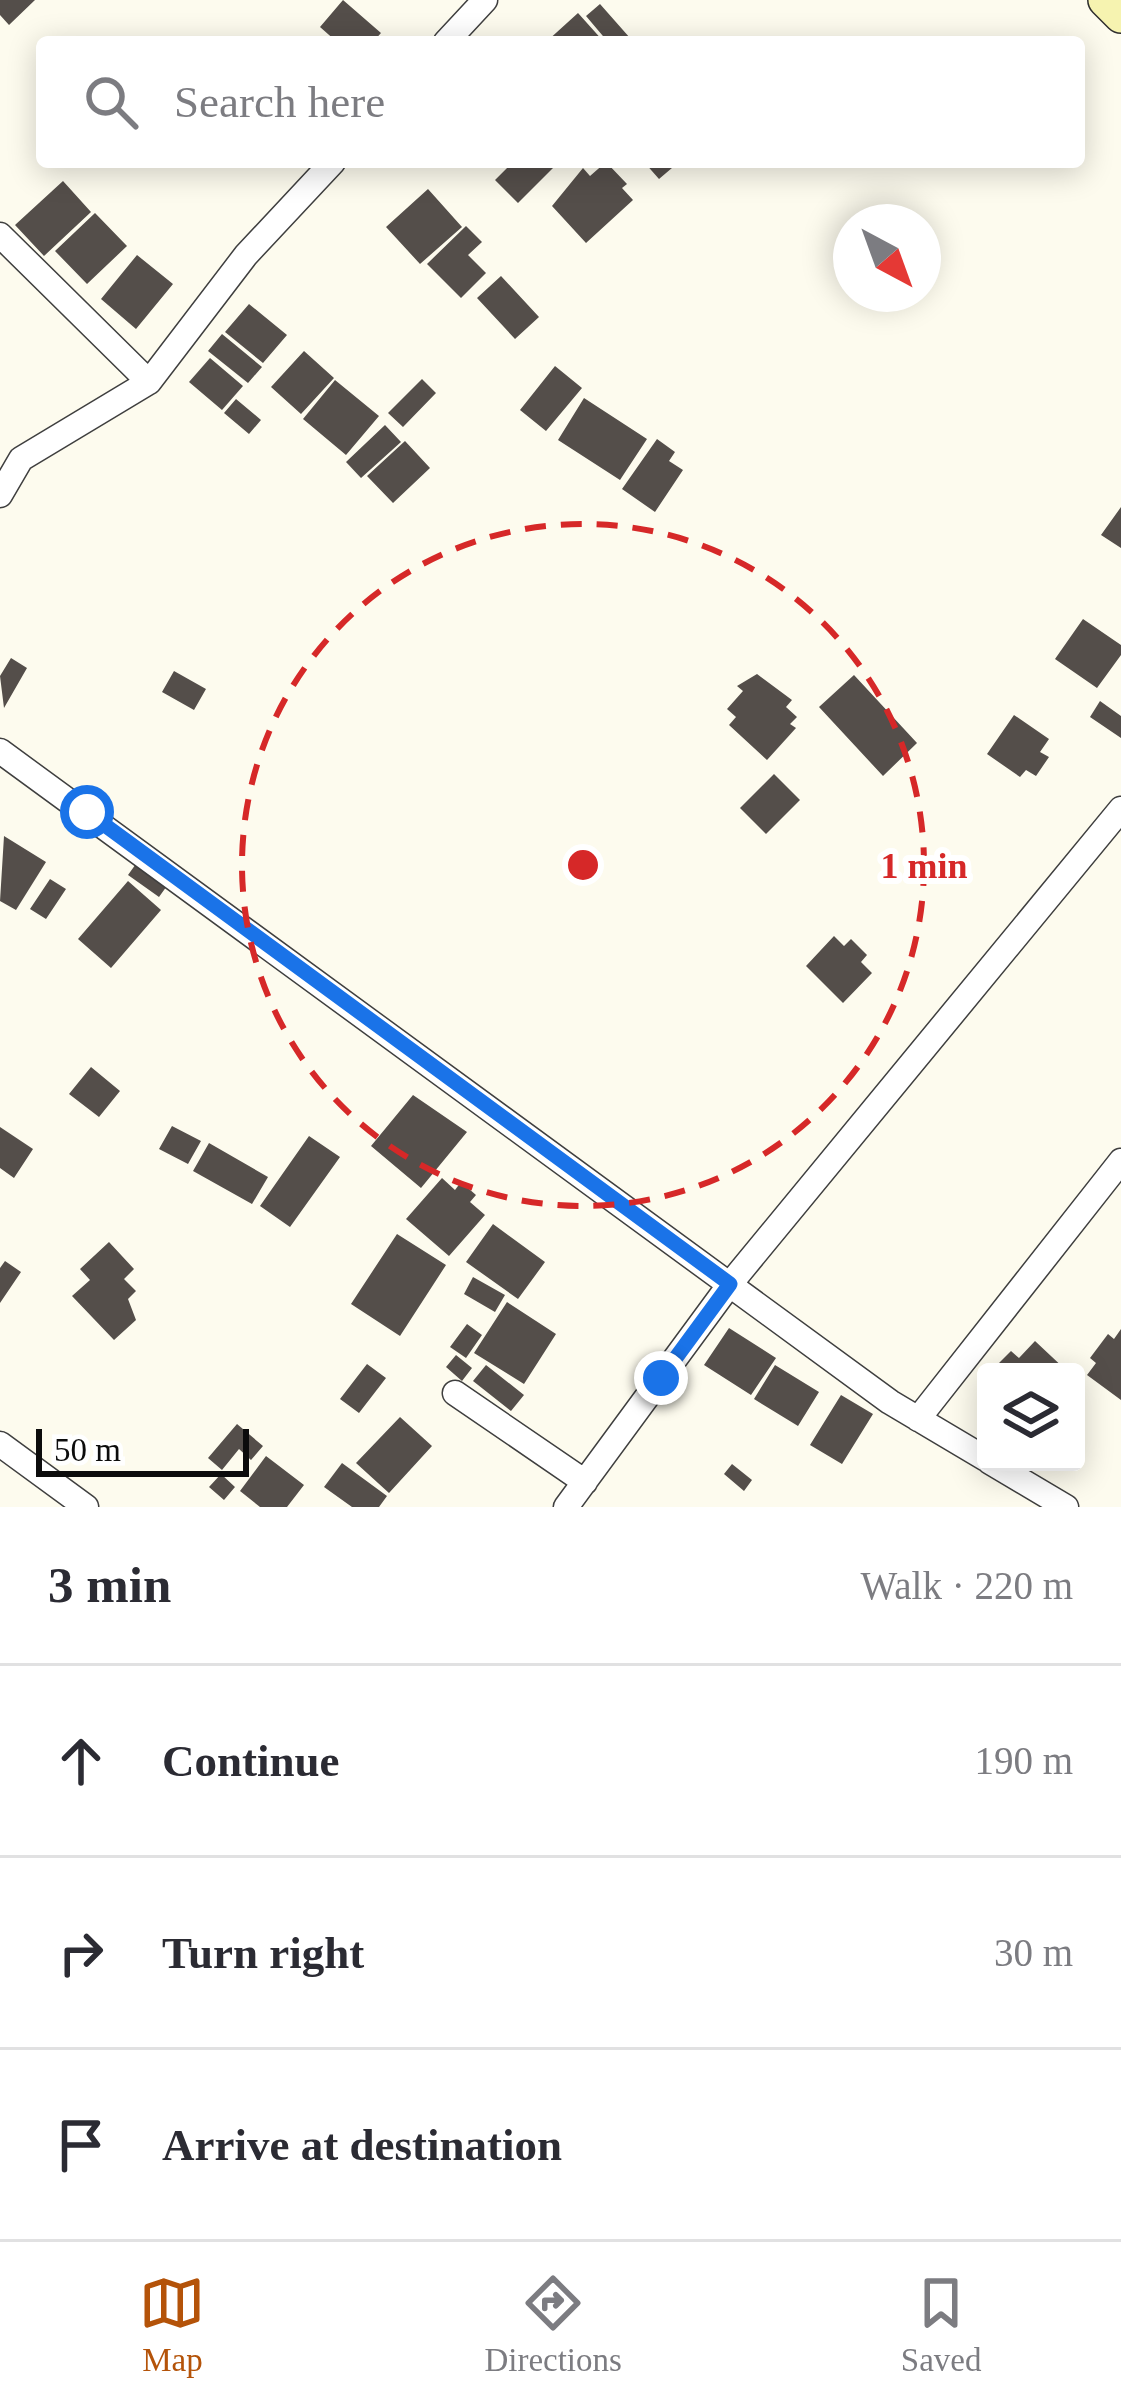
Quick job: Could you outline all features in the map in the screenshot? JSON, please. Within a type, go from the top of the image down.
[{"type":"street","points":[[452,36],[485,0]]},
{"type":"street","points":[[1105,0],[1121,16]]},
{"type":"street","points":[[0,495],[21,459],[149,382],[246,255],[327,168]]},
{"type":"street","points":[[0,235],[149,382]]},
{"type":"street","points":[[0,752],[730,1284],[918,1419],[977,1454]]},
{"type":"street","points":[[566,1507],[730,1284],[1121,809]]},
{"type":"street","points":[[918,1419],[1121,1161]]},
{"type":"street","points":[[455,1393],[585,1482]]},
{"type":"street","points":[[0,1444],[86,1507]]},
{"type":"street","points":[[1005,1471],[1066,1507]]},
{"type":"building","points":[[0,0],[35,0],[9,25],[0,15]]},
{"type":"building","points":[[343,0],[381,33],[330,36],[320,27]]},
{"type":"building","points":[[600,4],[628,36],[603,36],[586,16]]},
{"type":"building","points":[[578,13],[599,36],[553,36]]},
{"type":"building","points":[[507,168],[553,168],[518,203],[495,180]]},
{"type":"building","points":[[583,168],[590,176],[599,168],[612,168],[627,184],[622,188],[633,200],[586,243],[552,206]]},
{"type":"building","points":[[649,168],[672,168],[659,179]]},
{"type":"building","points":[[63,181],[91,212],[44,256],[15,225]]},
{"type":"building","points":[[428,189],[462,227],[420,264],[386,227]]},
{"type":"building","points":[[95,213],[127,246],[87,284],[55,251]]},
{"type":"building","points":[[466,226],[482,242],[468,255],[486,273],[461,298],[427,264]]},
{"type":"building","points":[[137,255],[173,284],[136,329],[101,299]]},
{"type":"building","points":[[501,276],[539,317],[515,339],[477,298]]},
{"type":"building","points":[[249,304],[287,335],[263,363],[225,332]]},
{"type":"building","points":[[222,334],[262,367],[248,383],[208,351]]},
{"type":"building","points":[[304,351],[334,378],[301,414],[271,387]]},
{"type":"building","points":[[210,358],[243,386],[222,410],[189,382]]},
{"type":"building","points":[[555,366],[582,388],[546,431],[520,410]]},
{"type":"building","points":[[422,379],[436,393],[403,427],[388,413]]},
{"type":"building","points":[[335,380],[379,416],[346,455],[303,419]]},
{"type":"building","points":[[584,398],[647,439],[620,480],[558,440]]},
{"type":"building","points":[[236,399],[261,420],[249,434],[224,413]]},
{"type":"building","points":[[385,425],[401,442],[361,478],[346,462]]},
{"type":"building","points":[[657,439],[675,452],[669,461],[683,470],[655,512],[622,489]]},
{"type":"building","points":[[405,441],[430,468],[393,503],[367,476]]},
{"type":"building","points":[[1121,507],[1121,548],[1101,535]]},
{"type":"building","points":[[1083,619],[1121,645],[1121,655],[1097,688],[1055,659]]},
{"type":"building","points":[[11,658],[27,668],[4,708],[0,676]]},
{"type":"building","points":[[174,671],[206,689],[194,710],[162,692]]},
{"type":"building","points":[[757,674],[792,700],[786,707],[797,717],[790,724],[796,728],[767,760],[729,725],[736,717],[727,709],[743,691],[737,686]]},
{"type":"building","points":[[854,675],[917,743],[883,776],[819,707]]},
{"type":"building","points":[[1100,701],[1121,716],[1121,738],[1090,717]]},
{"type":"building","points":[[1014,715],[1049,739],[1040,752],[1049,757],[1036,776],[1026,770],[1020,777],[987,754]]},
{"type":"building","points":[[774,774],[800,800],[766,834],[740,808]]},
{"type":"building","points":[[4,836],[46,862],[16,910],[0,901]]},
{"type":"building","points":[[138,861],[169,883],[159,897],[128,875]]},
{"type":"building","points":[[50,879],[66,889],[46,919],[30,909]]},
{"type":"building","points":[[128,881],[161,910],[111,968],[78,939]]},
{"type":"building","points":[[834,936],[844,946],[851,939],[867,955],[861,962],[872,973],[843,1003],[806,966]]},
{"type":"building","points":[[91,1067],[120,1091],[99,1117],[69,1094]]},
{"type":"building","points":[[413,1095],[467,1132],[421,1188],[371,1146]]},
{"type":"building","points":[[172,1126],[201,1141],[188,1164],[159,1149]]},
{"type":"building","points":[[0,1127],[33,1149],[14,1178],[0,1168]]},
{"type":"building","points":[[309,1136],[340,1157],[290,1227],[260,1206]]},
{"type":"building","points":[[209,1143],[268,1177],[252,1204],[193,1171]]},
{"type":"building","points":[[442,1178],[455,1190],[461,1182],[476,1195],[470,1202],[485,1215],[449,1256],[406,1219]]},
{"type":"building","points":[[493,1224],[545,1262],[518,1299],[466,1262]]},
{"type":"building","points":[[397,1234],[446,1265],[400,1336],[351,1304]]},
{"type":"building","points":[[109,1242],[134,1269],[124,1279],[136,1291],[128,1299],[136,1320],[114,1340],[72,1296],[90,1280],[80,1269]]},
{"type":"building","points":[[5,1261],[21,1272],[0,1303],[0,1268]]},
{"type":"building","points":[[473,1277],[505,1295],[495,1312],[464,1294]]},
{"type":"building","points":[[507,1302],[556,1334],[524,1384],[474,1353]]},
{"type":"building","points":[[467,1324],[482,1335],[466,1358],[450,1347]]},
{"type":"building","points":[[729,1328],[776,1358],[751,1395],[704,1365]]},
{"type":"building","points":[[1121,1329],[1121,1400],[1087,1375],[1096,1363],[1090,1358],[1108,1334],[1114,1339]]},
{"type":"building","points":[[1035,1341],[1058,1363],[999,1363],[1011,1351],[1019,1358]]},
{"type":"building","points":[[456,1355],[472,1368],[462,1381],[446,1367]]},
{"type":"building","points":[[367,1364],[386,1378],[359,1413],[340,1399]]},
{"type":"building","points":[[486,1365],[524,1395],[511,1411],[473,1381]]},
{"type":"building","points":[[775,1365],[819,1392],[798,1426],[754,1399]]},
{"type":"building","points":[[841,1395],[873,1414],[842,1464],[810,1445]]},
{"type":"building","points":[[400,1417],[432,1446],[389,1493],[356,1463]]},
{"type":"building","points":[[237,1424],[263,1446],[251,1460],[239,1449],[222,1470],[208,1458]]},
{"type":"building","points":[[266,1456],[304,1485],[287,1507],[260,1507],[240,1491]]},
{"type":"building","points":[[342,1463],[387,1496],[379,1507],[352,1507],[324,1487]]},
{"type":"building","points":[[732,1464],[752,1480],[744,1491],[724,1474]]},
{"type":"building","points":[[221,1474],[235,1487],[224,1500],[209,1487]]},
{"type":"route","points":[[87,812],[478,1104],[730,1284],[661,1378]]}]
